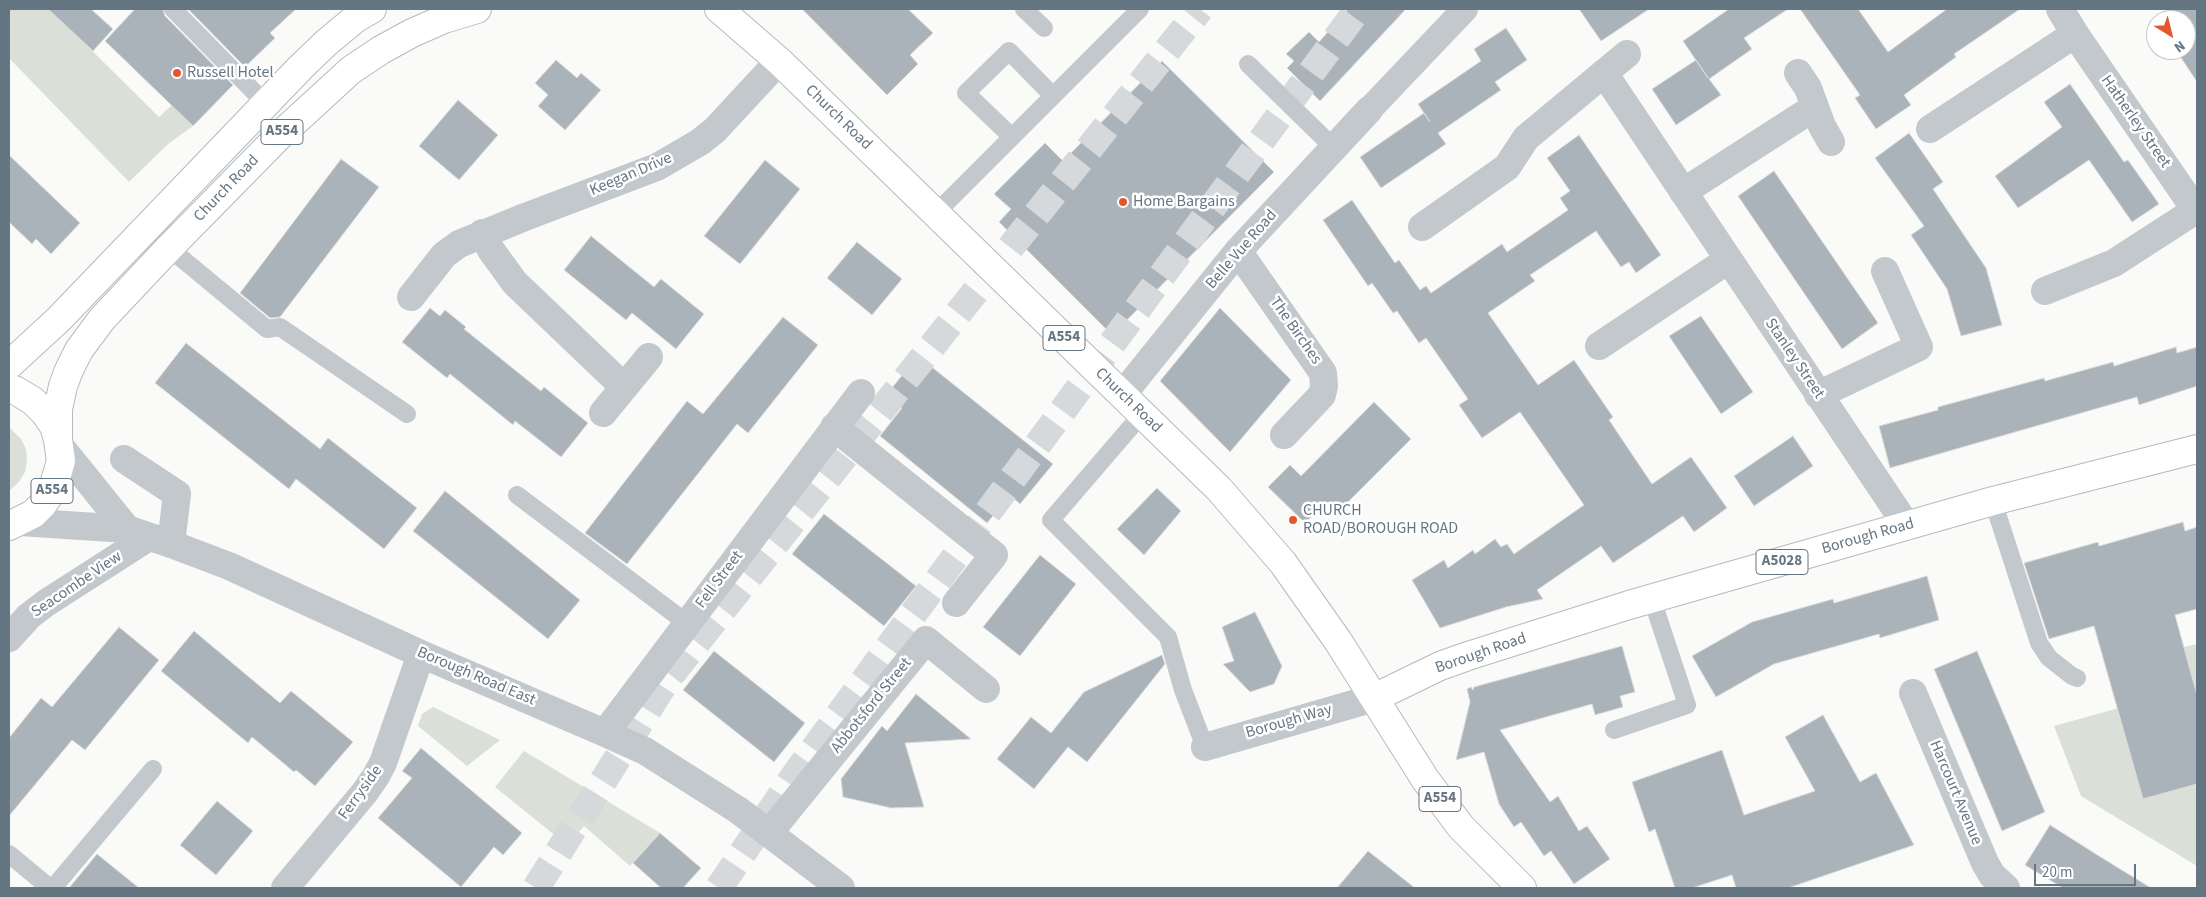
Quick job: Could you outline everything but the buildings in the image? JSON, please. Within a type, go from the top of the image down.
[{"type":"main road","name":"Church Road","points":[[9,365],[53,325],[326,42],[356,18],[372,9]]},
{"type":"main road","name":"Church Road","points":[[59,443],[58,409],[68,370],[79,350],[102,318],[169,248],[284,130],[351,70],[442,14],[477,9]]},
{"type":"main road","name":"Church Road","points":[[719,9],[779,61],[1219,489],[1282,563],[1338,641],[1374,698]]},
{"type":"main road","name":"A554","points":[[9,389],[15,390],[33,401],[45,412],[54,426],[59,443],[60,461],[52,491],[33,514],[13,526]]},
{"type":"main road","name":"Borough Road","points":[[1374,698],[1440,666],[1468,656],[1652,599],[1993,501],[2197,449]]},
{"type":"main road","name":"A554","points":[[1374,698],[1426,780],[1462,827],[1522,888]]},
{"type":"street","points":[[1369,110],[1465,9]]},
{"type":"street","name":"Hatherley Street","points":[[2045,291],[2114,263],[2197,211],[2075,34],[2060,9]]},
{"type":"street","points":[[1930,129],[2075,34]]},
{"type":"street","points":[[1422,227],[1507,166],[1526,138],[1628,54]]},
{"type":"street","name":"Keegan Drive","points":[[411,297],[444,255],[459,244],[482,233],[633,177],[680,155],[716,130],[779,61]]},
{"type":"street","name":"Stanley Street","points":[[1604,73],[1907,526]]},
{"type":"street","points":[[1798,73],[1808,88],[1830,142]]},
{"type":"street","points":[[1683,192],[1815,107]]},
{"type":"street","name":"Belle Vue Road","points":[[1122,395],[1238,252],[1369,110]]},
{"type":"street","points":[[482,233],[491,250],[515,283],[624,388]]},
{"type":"street","name":"The Birches","points":[[1238,252],[1323,373],[1324,386],[1322,394],[1284,435]]},
{"type":"street","points":[[1599,346],[1728,260]]},
{"type":"street","points":[[1818,395],[1919,347],[1885,271]]},
{"type":"street","points":[[603,413],[649,357]]},
{"type":"street","name":"Fell Street","points":[[606,733],[861,392]]},
{"type":"street","points":[[834,427],[994,555],[956,603]]},
{"type":"street","points":[[59,443],[149,537],[177,494],[124,458]]},
{"type":"street","name":"Borough Road East","points":[[13,526],[149,537],[229,566],[421,654],[606,733],[645,752],[738,810],[841,888]]},
{"type":"street","name":"Seacombe View","points":[[9,638],[29,616],[46,603],[149,537]]},
{"type":"street","name":"Abbotsford Street","points":[[769,833],[926,640],[986,690]]},
{"type":"street","name":"Ferryside","points":[[285,888],[365,792],[376,776],[383,763],[421,654]]},
{"type":"street","name":"Harcourt Avenue","points":[[1913,693],[1985,864],[1992,875],[2006,888]]},
{"type":"street","name":"Borough Way","points":[[1205,747],[1374,698]]},
{"type":"lane","points":[[173,9],[266,104]]},
{"type":"lane","points":[[1024,9],[1044,28]]},
{"type":"lane","points":[[936,213],[1140,9]]},
{"type":"lane","points":[[1012,137],[966,93],[1009,51],[1053,96]]},
{"type":"lane","points":[[1248,64],[1334,148]]},
{"type":"lane","points":[[169,248],[266,329],[280,327],[407,414]]},
{"type":"lane","points":[[1142,414],[1050,520],[1168,637],[1182,690],[1205,747]]},
{"type":"lane","points":[[517,495],[688,624]]},
{"type":"lane","points":[[1993,501],[2039,643],[2049,658],[2077,678]]},
{"type":"lane","points":[[1614,730],[1688,705],[1652,599]]},
{"type":"lane","points":[[9,854],[52,888],[153,768]]},
{"type":"shaded area","points":[[9,9],[50,9],[159,117],[172,105],[193,126],[168,144],[129,182],[9,58]]},
{"type":"shaded area","points":[[9,427],[21,439],[26,449],[27,460],[25,472],[19,482],[9,491]]},
{"type":"shaded area","points":[[2197,644],[2197,695],[2184,647]]},
{"type":"shaded area","points":[[2126,706],[2143,798],[2197,784],[2197,866],[2081,796],[2054,726]]},
{"type":"shaded area","points":[[433,707],[500,740],[467,766],[418,726],[422,714]]},
{"type":"shaded area","points":[[524,751],[660,833],[630,866],[584,826],[567,845],[495,787]]},
{"type":"tunnel","points":[[536,888],[666,681],[1200,9]]},
{"type":"tunnel","points":[[719,888],[797,772],[1358,9]]},
{"type":"place","name":"Russell Hotel","points":[[177,73]]},
{"type":"place","name":"Home Bargains","points":[[1123,202]]},
{"type":"place","name":"CHURCH ROAD/BOROUGH ROAD","points":[[1293,520]]}]
